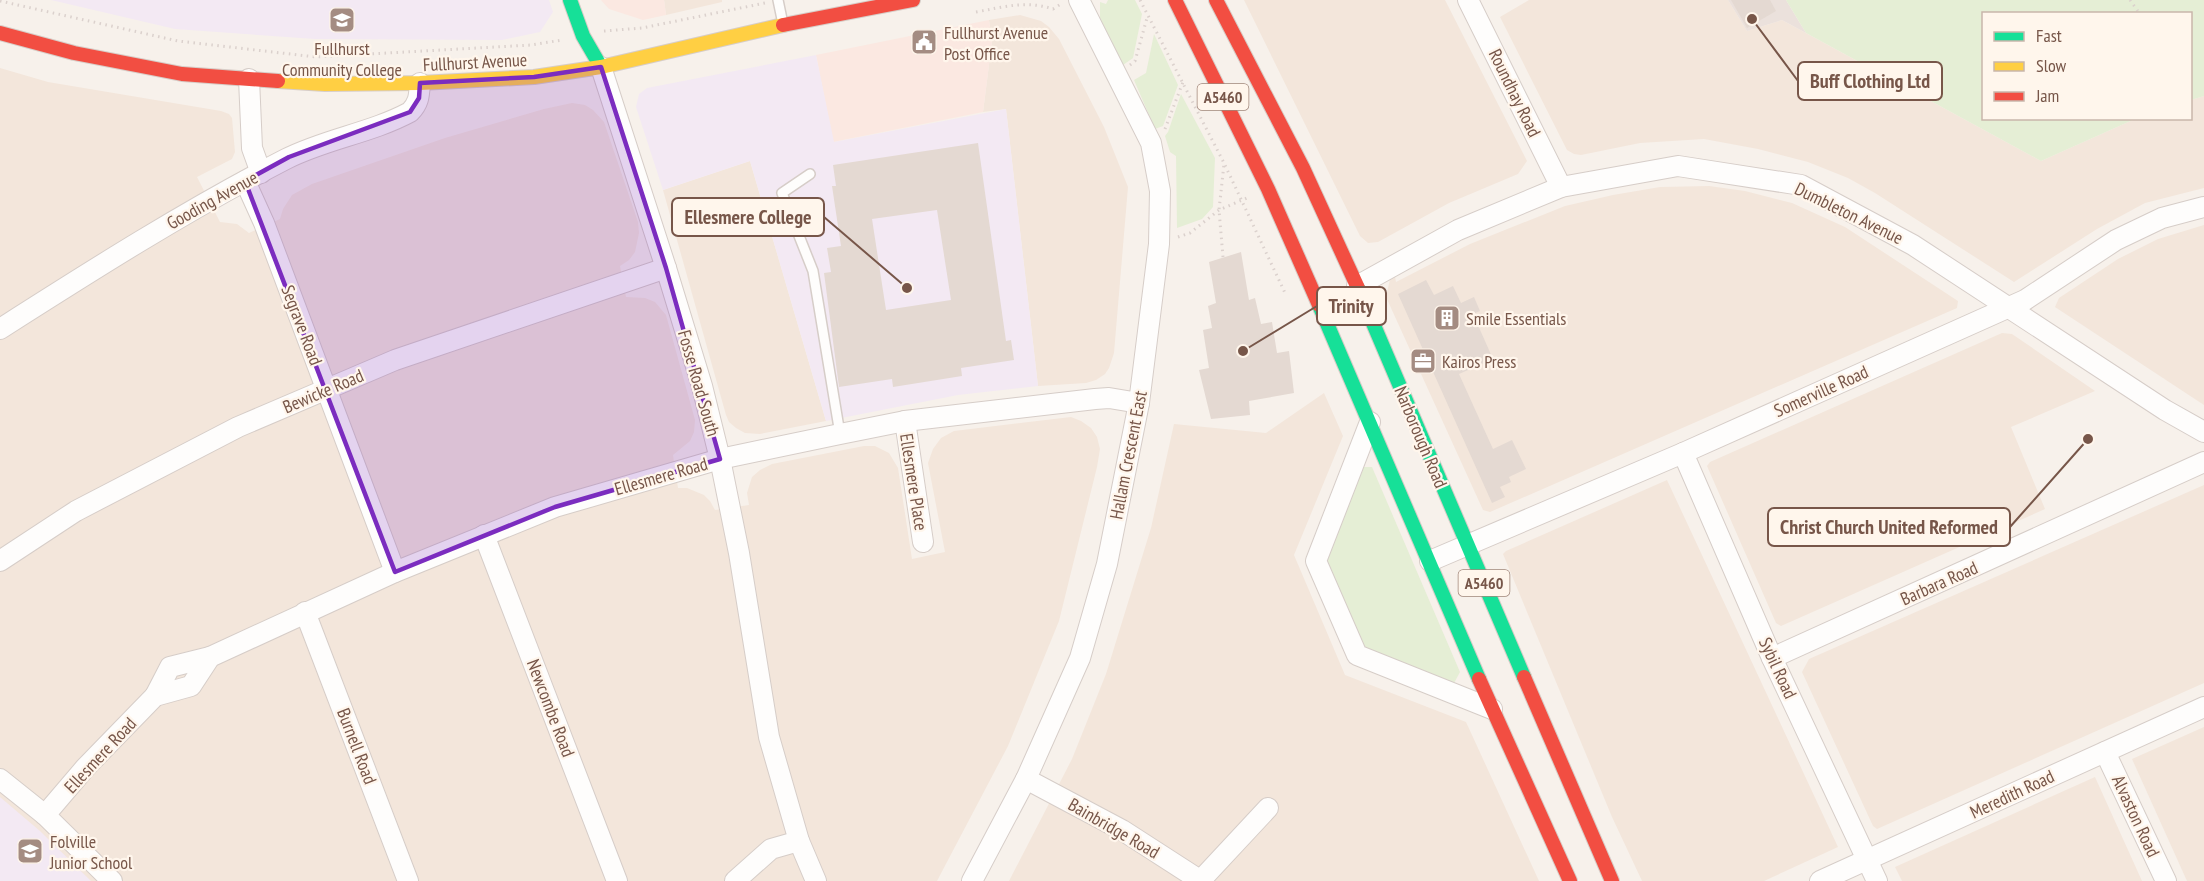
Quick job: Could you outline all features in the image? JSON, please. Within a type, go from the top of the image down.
[{"type":"main road","name":"Fosse Road South","points":[[570,0],[583,36],[601,67]]},
{"type":"main road","name":"Fullhurst Avenue","points":[[0,33],[74,53],[171,72],[325,84],[420,83],[534,77],[601,67],[913,0]]},
{"type":"main road","name":"A5460","points":[[1175,0],[1268,189],[1492,709],[1570,881]]},
{"type":"main road","name":"Narborough Road","points":[[1216,0],[1303,168],[1357,286],[1612,881]]},
{"type":"street","name":"Roundhay Road","points":[[1476,3],[1561,187]]},
{"type":"street","name":"Hallam Crescent East","points":[[972,881],[1026,778],[1083,648],[1107,564],[1139,403],[1159,244],[1160,191],[1151,143],[1117,74],[1087,5]]},
{"type":"street","name":"Fosse Road South","points":[[601,67],[702,386],[739,553],[769,737],[799,841],[816,881]]},
{"type":"street","name":"Segrave Road","points":[[249,79],[253,177],[264,223],[395,572]]},
{"type":"street","name":"Gooding Avenue","points":[[0,329],[124,250],[198,206],[289,157],[410,112],[419,98],[420,83]]},
{"type":"street","name":"Dumbleton Avenue","points":[[1357,286],[1458,230],[1561,187],[1678,166],[1801,185],[1912,245],[2165,410],[2204,432]]},
{"type":"street","name":"Somerville Road","points":[[1430,561],[1683,453],[2025,300],[2116,240],[2162,218],[2204,207]]},
{"type":"street","name":"Bewicke Road","points":[[0,561],[76,511],[238,428],[395,360],[666,268]]},
{"type":"street","name":"Ellesmere Road","points":[[45,815],[85,768],[155,696],[170,667],[210,657],[395,572],[555,507],[720,459],[905,422],[1095,399],[1139,403]]},
{"type":"street","name":"Ellesmere Place","points":[[905,422],[923,542]]},
{"type":"street","points":[[1370,422],[1316,561],[1357,655],[1492,709]]},
{"type":"street","name":"Sybil Road","points":[[1683,453],[1772,658],[1877,881]]},
{"type":"street","name":"Barbara Road","points":[[1772,658],[2204,462]]},
{"type":"street","name":"Newcombe Road","points":[[484,535],[617,881]]},
{"type":"street","name":"Burnell Road","points":[[305,612],[408,881]]},
{"type":"street","name":"Meredith Road","points":[[1820,881],[2204,707]]},
{"type":"street","name":"Alvaston Road","points":[[2105,752],[2166,881]]},
{"type":"street","name":"Bainbridge Road","points":[[1026,778],[1122,830],[1201,881]]},
{"type":"street","points":[[0,779],[45,815],[112,881]]},
{"type":"street","points":[[1201,881],[1268,808]]},
{"type":"street","points":[[735,881],[771,849],[799,841]]},
{"type":"lane","points":[[778,0],[784,26]]},
{"type":"lane","points":[[810,174],[782,193],[813,272],[840,434]]},
{"type":"path","points":[[976,12],[1023,3],[1039,4],[1053,9],[1069,0]]},
{"type":"path","points":[[1117,74],[1135,62],[1147,18],[1140,0]]},
{"type":"path","points":[[0,1],[178,41],[316,57],[531,45],[611,29],[642,28],[752,6]]},
{"type":"path","points":[[1151,143],[1165,129],[1183,82]]},
{"type":"path","points":[[1223,257],[1219,210],[1224,163]]},
{"type":"path","points":[[1159,244],[1190,233],[1219,210],[1268,189]]},
{"type":"highlighted area","points":[[601,67],[666,268],[720,459],[555,507],[395,572],[245,181],[289,157],[410,112],[419,98],[420,83],[534,77]]},
{"type":"shaded area","name":"Fullhurst Community College","points":[[51,0],[549,0],[553,12],[540,32],[502,40],[315,39],[175,29]]},
{"type":"shaded area","points":[[601,0],[664,0],[666,15],[643,20],[609,9]]},
{"type":"shaded area","points":[[664,0],[722,0],[722,2],[666,15]]},
{"type":"shaded area","points":[[1244,0],[1445,0],[1527,161],[1518,174],[1449,203],[1378,242],[1368,243],[1360,236]]},
{"type":"shaded area","points":[[1529,0],[1728,0],[1747,31],[1782,20],[2041,161],[2133,120],[2192,120],[2192,100],[2204,96],[2204,188],[2145,203],[2097,229],[2014,282],[1875,193],[1848,178],[1808,162],[1758,149],[1704,139],[1640,143],[1581,155],[1574,154],[1567,150],[1500,17]]},
{"type":"shaded area","points":[[1728,0],[1786,0],[1806,33],[1782,20],[1747,31]]},
{"type":"shaded area","points":[[1020,15],[1041,21],[1059,39],[1104,127],[1128,187],[1114,353],[1105,374],[1086,383],[1038,386],[1006,109],[983,112],[992,41],[989,20]]},
{"type":"shaded area","points":[[989,20],[992,41],[983,112],[833,142],[816,55]]},
{"type":"shaded area","points":[[816,55],[834,142],[1006,109],[1038,386],[958,395],[826,421],[750,161],[663,190],[636,107],[639,94],[647,88]]},
{"type":"shaded area","points":[[0,68],[48,82],[229,114],[232,118],[235,152],[232,159],[197,177],[220,222],[237,224],[249,233],[280,219],[292,195],[312,184],[445,138],[544,109],[572,103],[585,105],[604,122],[638,222],[639,233],[635,252],[620,266],[626,297],[645,298],[655,302],[666,315],[695,420],[694,432],[690,441],[673,455],[678,488],[687,488],[704,495],[715,510],[749,505],[747,493],[752,477],[772,464],[864,446],[875,446],[889,453],[898,468],[912,559],[945,552],[928,463],[933,449],[941,438],[954,431],[1071,417],[1091,428],[1097,437],[1100,449],[1059,621],[1008,746],[937,881],[0,881]]},
{"type":"shaded area","points":[[750,161],[826,421],[760,434],[745,433],[736,428],[729,422],[726,415],[663,190]]},
{"type":"shaded area","points":[[1709,186],[1745,191],[1792,203],[1845,227],[1958,301],[1957,308],[1490,512],[1483,510],[1386,297],[1393,266],[1396,282],[1470,244],[1565,206],[1660,187]]},
{"type":"shaded area","points":[[2204,225],[2204,405],[2055,307],[2059,298],[2118,259],[2158,239]]},
{"type":"shaded area","points":[[2002,333],[2012,334],[2095,391],[2011,427],[2045,509],[1781,626],[1776,623],[1707,466],[1710,462]]},
{"type":"shaded area","points":[[1324,393],[1343,436],[1294,555],[1345,675],[1466,722],[1539,881],[1009,881],[1072,759],[1106,674],[1151,528],[1174,424],[1266,433]]},
{"type":"shaded area","points":[[1667,480],[1838,847],[1764,881],[1642,881],[1612,817],[1503,554]]},
{"type":"shaded area","points":[[2204,485],[2204,683],[1877,829],[1873,826],[1802,672],[1809,659]]},
{"type":"shaded area","points":[[2204,727],[2204,881],[2187,881],[2132,759]]},
{"type":"shaded area","points":[[2095,777],[2142,881],[1902,881],[1895,867]]},
{"type":"shaded area","name":"Folville Junior School","points":[[0,797],[40,831],[91,881],[0,881]]},
{"type":"green space","points":[[1108,0],[1135,0],[1142,14],[1133,58],[1123,65],[1100,20],[1100,2],[1106,4]]},
{"type":"green space","points":[[1786,0],[2204,0],[2204,96],[2192,100],[2192,12],[1982,12],[1982,120],[2133,120],[2041,161],[1806,33]]},
{"type":"green space","points":[[1154,34],[1178,85],[1163,126],[1155,129],[1134,80],[1146,73]]},
{"type":"green space","points":[[1181,94],[1215,158],[1213,207],[1202,219],[1177,228],[1176,156],[1170,152],[1165,136]]},
{"type":"green space","points":[[1359,467],[1372,467],[1460,672],[1453,685],[1365,647],[1324,557]]},
{"type":"building","points":[[1731,0],[1770,0],[1776,11],[1747,28]]},
{"type":"building","points":[[978,143],[1006,341],[1011,340],[1014,360],[961,368],[962,376],[893,387],[892,379],[839,387],[824,273],[831,272],[827,248],[841,246],[832,186],[836,186],[833,165]],"holes":[[[937,210],[951,300],[886,310],[872,219]]]},
{"type":"building","points":[[1241,252],[1249,300],[1255,298],[1261,324],[1272,322],[1277,353],[1289,351],[1294,393],[1249,401],[1250,415],[1211,419],[1199,370],[1209,368],[1203,330],[1212,328],[1208,306],[1216,303],[1209,262]]},
{"type":"building","points":[[1426,280],[1434,295],[1453,286],[1461,303],[1474,297],[1480,311],[1473,314],[1493,359],[1459,374],[1493,449],[1512,440],[1526,469],[1509,477],[1511,482],[1500,487],[1505,497],[1492,503],[1398,294]]},
{"type":"traffic: fast","points":[[570,0],[583,36],[601,67]]},
{"type":"traffic: fast","points":[[1358,288],[1524,677]]},
{"type":"traffic: fast","points":[[1319,305],[1479,679]]},
{"type":"traffic: slow","points":[[278,81],[325,84],[420,83],[534,77],[601,67],[783,25]]},
{"type":"traffic: jam","points":[[783,25],[913,0]]},
{"type":"traffic: jam","points":[[1175,0],[1268,189],[1319,305]]},
{"type":"traffic: jam","points":[[1216,0],[1303,168],[1358,288]]},
{"type":"traffic: jam","points":[[0,33],[74,53],[182,74],[278,81]]},
{"type":"traffic: jam","points":[[1524,677],[1612,881]]},
{"type":"traffic: jam","points":[[1479,679],[1570,881]]},
{"type":"place","name":"Buff Clothing Ltd","points":[[1752,19]]},
{"type":"place","name":"Fullhurst Community College","points":[[342,20]]},
{"type":"place","name":"Fullhurst Avenue Post Office","points":[[924,42]]},
{"type":"place","name":"Ellesmere College","points":[[907,288]]},
{"type":"place","name":"Smile Essentials","points":[[1447,318]]},
{"type":"place","name":"Trinity","points":[[1243,351]]},
{"type":"place","name":"Kairos Press","points":[[1423,361]]},
{"type":"place","name":"Christ Church United Reformed","points":[[2088,439]]},
{"type":"place","name":"Folville Junior School","points":[[30,851]]}]
